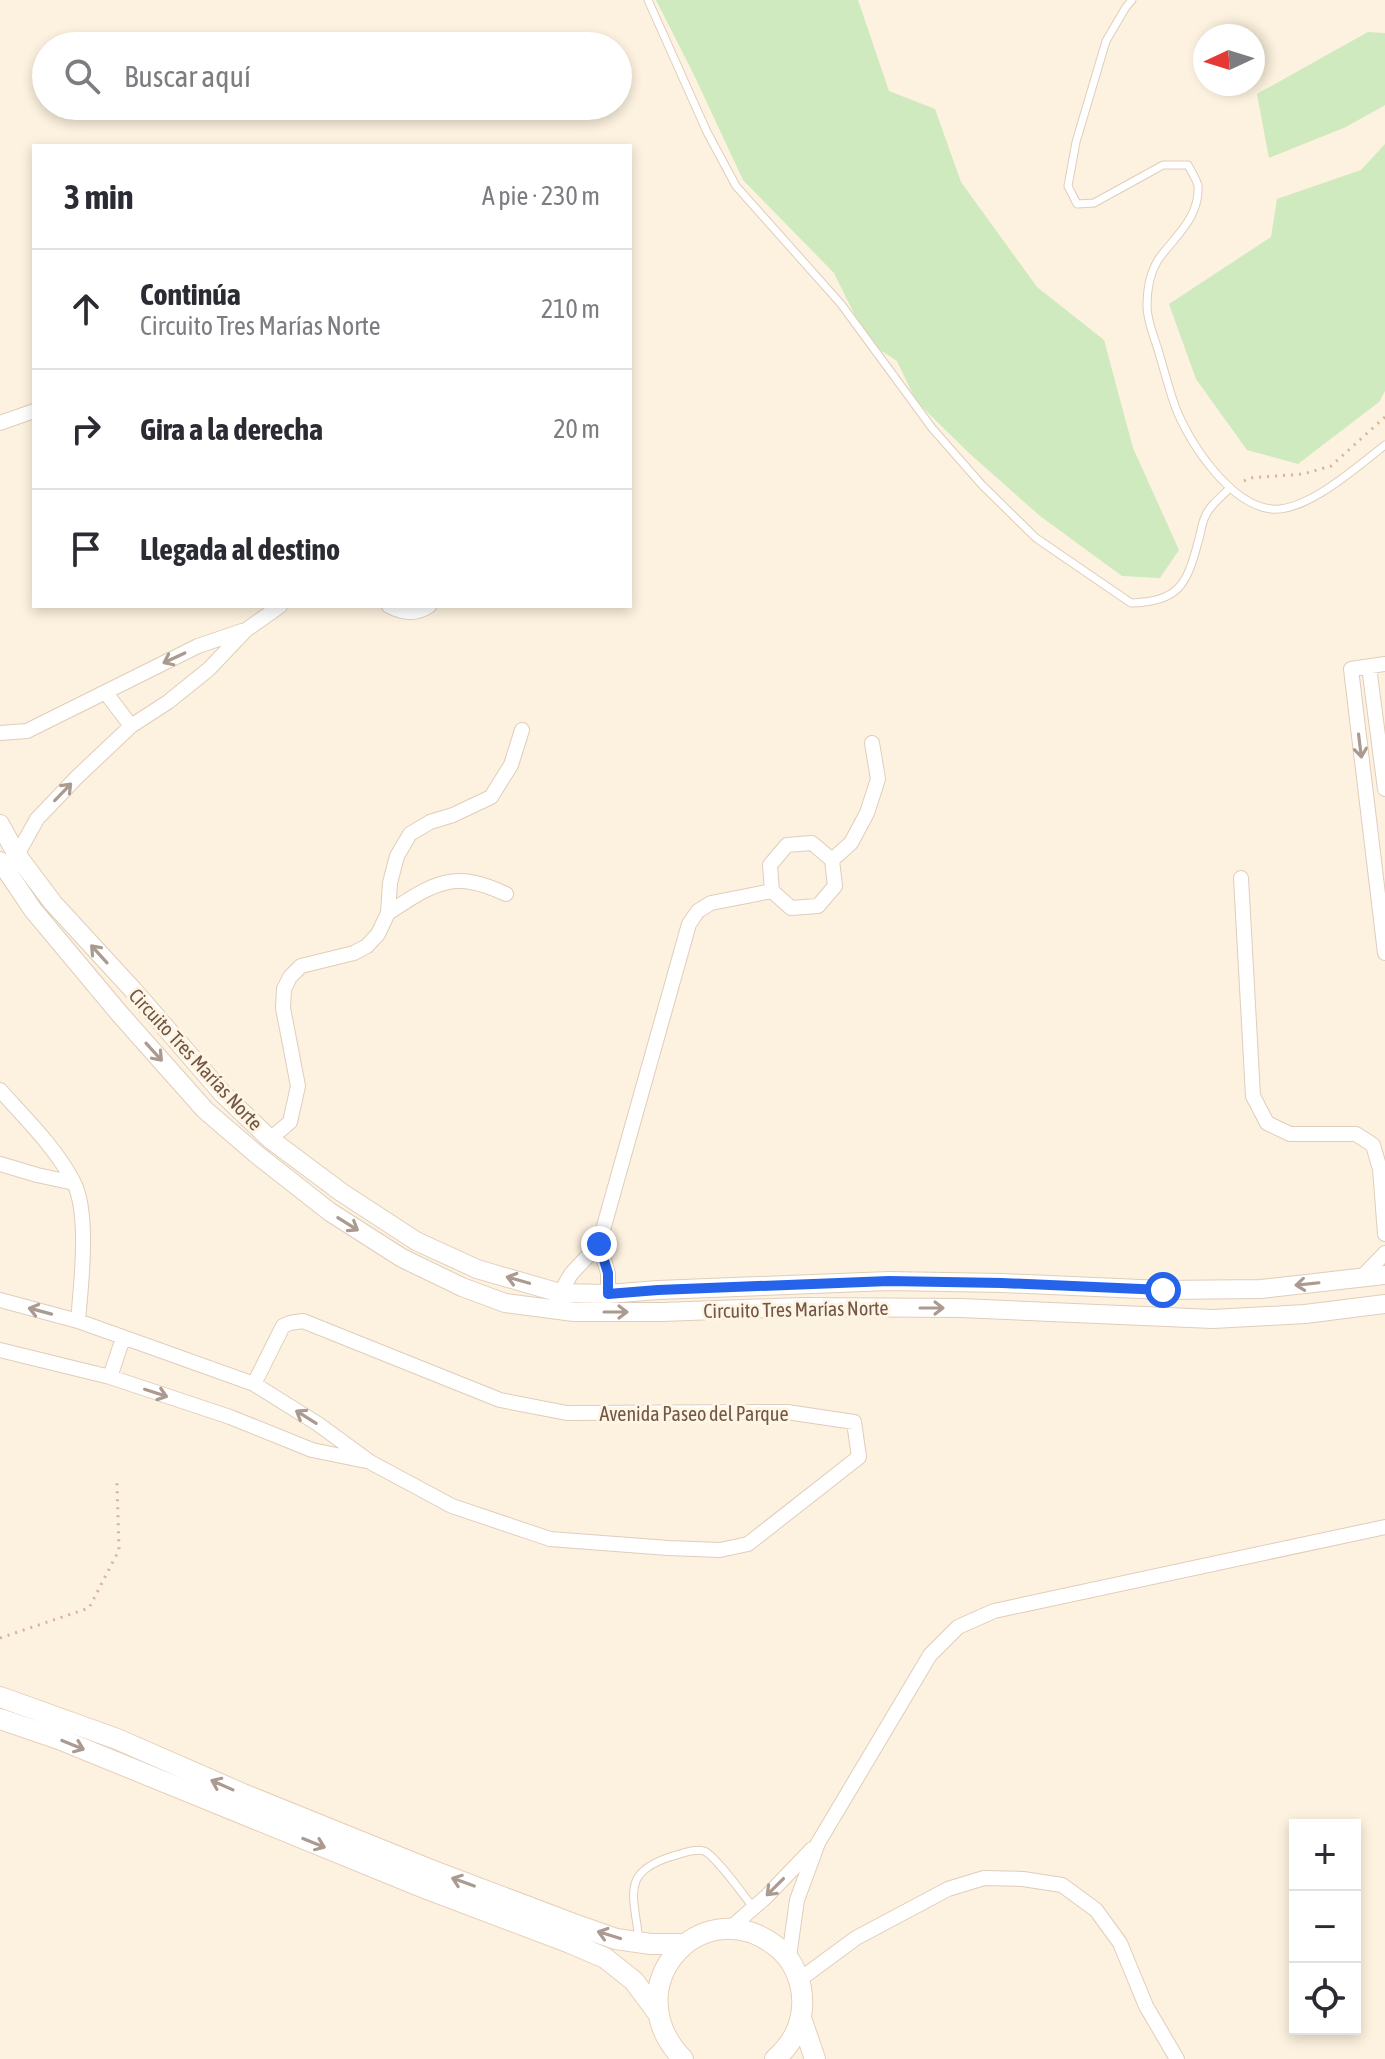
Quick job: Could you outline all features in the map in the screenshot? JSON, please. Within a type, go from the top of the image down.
[{"type":"main road","points":[[0,1697],[117,1739],[431,1870],[616,1939],[685,1944]]},
{"type":"main road","points":[[0,1719],[59,1739],[605,1958],[634,1981],[657,2012]]},
{"type":"main road","points":[[683,2059],[662,2030],[657,2012],[657,1993],[662,1975],[671,1958],[685,1944],[698,1936],[729,1929],[764,1937],[789,1957],[799,1980],[803,1999],[801,2018],[795,2036],[775,2059]]},
{"type":"main road","points":[[801,2018],[815,2059]]},
{"type":"street","points":[[0,423],[32,412]]},
{"type":"street","points":[[9,858],[37,819],[131,726],[168,702],[209,669],[246,630],[277,608]]},
{"type":"street","points":[[393,608],[402,613],[426,608]]},
{"type":"street","points":[[0,733],[27,731],[198,646],[246,630]]},
{"type":"street","points":[[1385,664],[1351,669],[1382,902],[1385,953]]},
{"type":"street","points":[[1369,667],[1385,789]]},
{"type":"street","points":[[106,693],[131,726]]},
{"type":"street","points":[[270,1139],[290,1122],[298,1086],[283,1008],[284,989],[290,977],[301,966],[354,953],[367,946],[378,934],[388,913],[390,883],[397,856],[410,834],[430,822],[491,797],[511,765],[522,730]]},
{"type":"street","points":[[832,860],[851,843],[867,813],[878,779],[872,743]]},
{"type":"street","name":"Circuito Tres Marías Norte","points":[[0,824],[9,858],[33,910],[205,1110],[330,1212],[402,1258],[462,1287],[505,1303],[574,1312],[802,1307],[961,1308],[1213,1319],[1305,1314],[1385,1304]]},
{"type":"street","points":[[812,843],[832,860],[835,886],[818,906],[791,908],[772,891],[770,865],[787,845],[812,843]]},
{"type":"street","name":"Circuito Tres Marías Norte","points":[[9,858],[133,990],[223,1094],[270,1139],[341,1192],[416,1241],[477,1269],[560,1293],[608,1294],[889,1281],[1163,1290],[1261,1289],[1385,1275]]},
{"type":"street","points":[[1241,878],[1253,1096],[1267,1123],[1290,1134],[1356,1134],[1373,1145],[1380,1169],[1385,1234]]},
{"type":"street","points":[[388,913],[425,889],[455,880],[484,884],[506,894]]},
{"type":"street","points":[[560,1293],[571,1274],[599,1244],[689,924],[698,911],[711,903],[772,891]]},
{"type":"street","points":[[0,1090],[53,1150],[74,1183],[81,1206],[78,1321]]},
{"type":"street","points":[[205,1110],[223,1094]]},
{"type":"street","points":[[0,1164],[74,1183]]},
{"type":"street","points":[[599,1244],[608,1273],[608,1294]]},
{"type":"street","points":[[1360,1279],[1385,1253]]},
{"type":"street","name":"Avenida Paseo del Parque","points":[[0,1300],[78,1321],[254,1384],[318,1424],[370,1462],[452,1506],[550,1539],[720,1550],[748,1544],[859,1457],[854,1422],[787,1412],[567,1413],[500,1400],[303,1321],[283,1326],[254,1384]]},
{"type":"street","points":[[110,1377],[123,1338]]},
{"type":"street","name":"Avenida Paseo del Parque","points":[[0,1350],[110,1377],[230,1417],[312,1450],[370,1462]]},
{"type":"street","points":[[789,1957],[797,1900],[818,1843],[930,1655],[958,1627],[994,1611],[1385,1527]]},
{"type":"street","points":[[729,1929],[818,1843]]},
{"type":"street","points":[[799,1980],[856,1938],[948,1889],[984,1878],[1023,1879],[1062,1885],[1096,1910],[1120,1943],[1146,2006],[1177,2059]]},
{"type":"lane","points":[[648,0],[707,132],[736,186],[841,304],[932,428],[982,485],[1036,538],[1131,603],[1147,602],[1171,595],[1187,579],[1205,517],[1230,488]]},
{"type":"lane","points":[[1132,0],[1106,41],[1076,142],[1068,186],[1077,204],[1094,203],[1163,165],[1188,165],[1198,185],[1187,226],[1157,261],[1148,287],[1147,312],[1175,407],[1191,441],[1230,488],[1247,500],[1271,509],[1297,505],[1335,485],[1385,445]]},
{"type":"lane","points":[[639,1942],[633,1889],[637,1876],[654,1862],[689,1851],[704,1851],[715,1860],[753,1907]]},
{"type":"path","points":[[1230,488],[1249,478],[1303,474],[1331,466],[1385,417]]},
{"type":"path","points":[[0,1638],[89,1608],[119,1550],[117,1483]]},
{"type":"green space","points":[[656,0],[858,0],[889,91],[935,109],[961,182],[1037,287],[1104,340],[1133,448],[1179,550],[1160,578],[1122,576],[1040,516],[916,401],[897,361],[868,342],[834,273],[743,180]]},
{"type":"green space","points":[[1368,32],[1385,33],[1385,105],[1346,127],[1269,158],[1257,96],[1265,96],[1265,90]]},
{"type":"green space","points":[[1385,144],[1385,391],[1379,402],[1298,464],[1247,450],[1196,379],[1169,304],[1271,237],[1277,199],[1361,170]]},
{"type":"route","points":[[599,1244],[608,1273],[608,1294],[889,1281],[1163,1290]]}]
